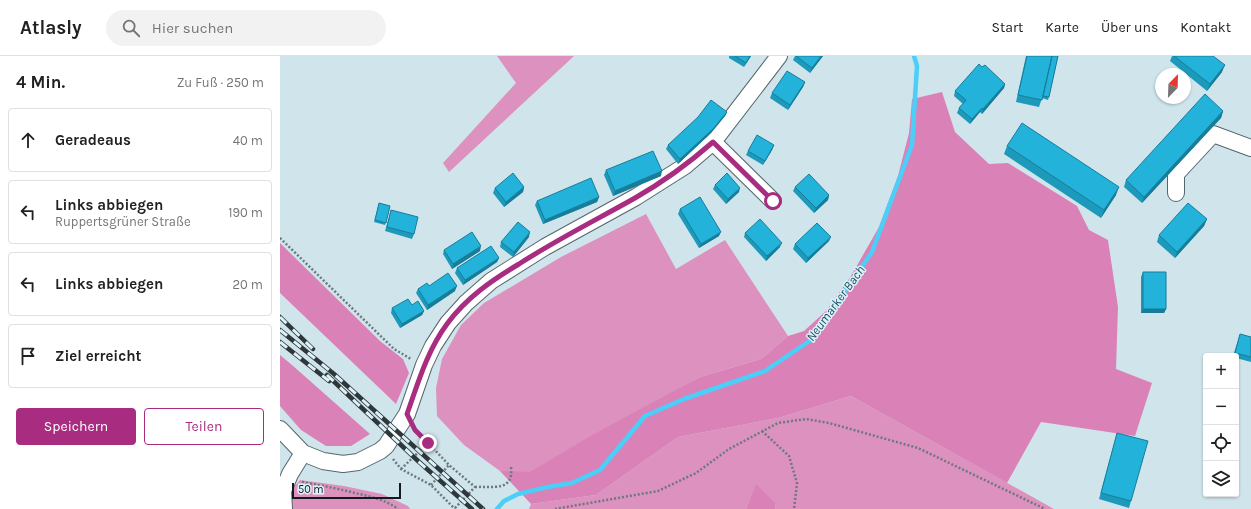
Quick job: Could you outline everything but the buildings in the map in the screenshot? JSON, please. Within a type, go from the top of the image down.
[{"type":"street","points":[[280,429],[303,452],[323,461],[343,464],[358,462],[372,456],[385,447],[407,414],[424,365],[433,346],[448,323],[466,303],[491,281],[545,247],[636,197],[685,166],[713,142],[779,56]]},
{"type":"street","points":[[1176,194],[1176,174],[1213,134],[1251,148]]},
{"type":"street","points":[[713,142],[773,201]]},
{"type":"street","points":[[284,509],[283,490],[290,474],[303,452]]},
{"type":"path","points":[[280,238],[394,349],[424,365]]},
{"type":"path","points":[[407,414],[415,430],[449,465],[475,488]]},
{"type":"path","points":[[554,509],[658,491],[696,473],[729,449],[778,423],[806,419],[829,423],[918,448],[1045,509]]},
{"type":"path","points":[[762,432],[789,456],[797,483],[794,509]]},
{"type":"path","points":[[402,468],[428,443]]},
{"type":"path","points":[[385,447],[402,468],[431,485],[455,509],[475,488],[505,486],[510,482],[512,474],[511,467]]},
{"type":"path","points":[[431,485],[449,465]]},
{"type":"path","points":[[290,474],[301,482],[374,497],[398,509]]},
{"type":"shaded area","points":[[497,56],[574,56],[449,172],[443,163],[516,83]]},
{"type":"shaded area","points":[[942,92],[955,132],[989,164],[1008,163],[1077,206],[1089,230],[1108,240],[1118,307],[1116,369],[1152,383],[1135,436],[1041,422],[1007,483],[851,396],[778,418],[678,437],[596,495],[531,504],[500,471],[530,472],[594,434],[700,377],[761,359],[788,336],[804,331],[826,311],[851,276],[879,227],[898,176],[909,133],[912,99]]},
{"type":"shaded area","points":[[646,214],[676,269],[725,240],[788,336],[761,359],[700,377],[530,473],[512,474],[500,471],[464,445],[437,416],[436,388],[442,359],[461,325],[484,303],[561,257]]},
{"type":"shaded area","points":[[280,243],[380,341],[403,359],[409,373],[396,404],[280,293]]},
{"type":"shaded area","points":[[280,355],[370,434],[351,446],[326,446],[301,430],[280,406]]},
{"type":"shaded area","points":[[851,396],[1054,509],[775,509],[776,503],[756,485],[746,509],[529,509],[531,504],[596,495],[678,437],[778,418]]},
{"type":"shaded area","points":[[300,480],[344,486],[382,494],[408,506],[410,509],[280,509],[280,503]]},
{"type":"shaded area","points":[[756,484],[776,503],[775,509],[746,509]]},
{"type":"waterway","name":"Neumarker Bach","points":[[497,509],[504,501],[518,494],[572,483],[600,470],[645,416],[684,399],[765,371],[811,340],[872,252],[912,145],[917,66],[914,56]]},
{"type":"railway","points":[[280,317],[313,349]]},
{"type":"railway","points":[[280,330],[334,374],[483,509]]},
{"type":"railway","points":[[280,342],[329,381]]},
{"type":"railway","points":[[327,375],[418,461],[472,509]]},
{"type":"route","points":[[428,443],[415,430],[407,414],[424,365],[433,346],[448,323],[466,303],[491,281],[545,247],[636,197],[685,166],[713,142],[773,201]]}]
